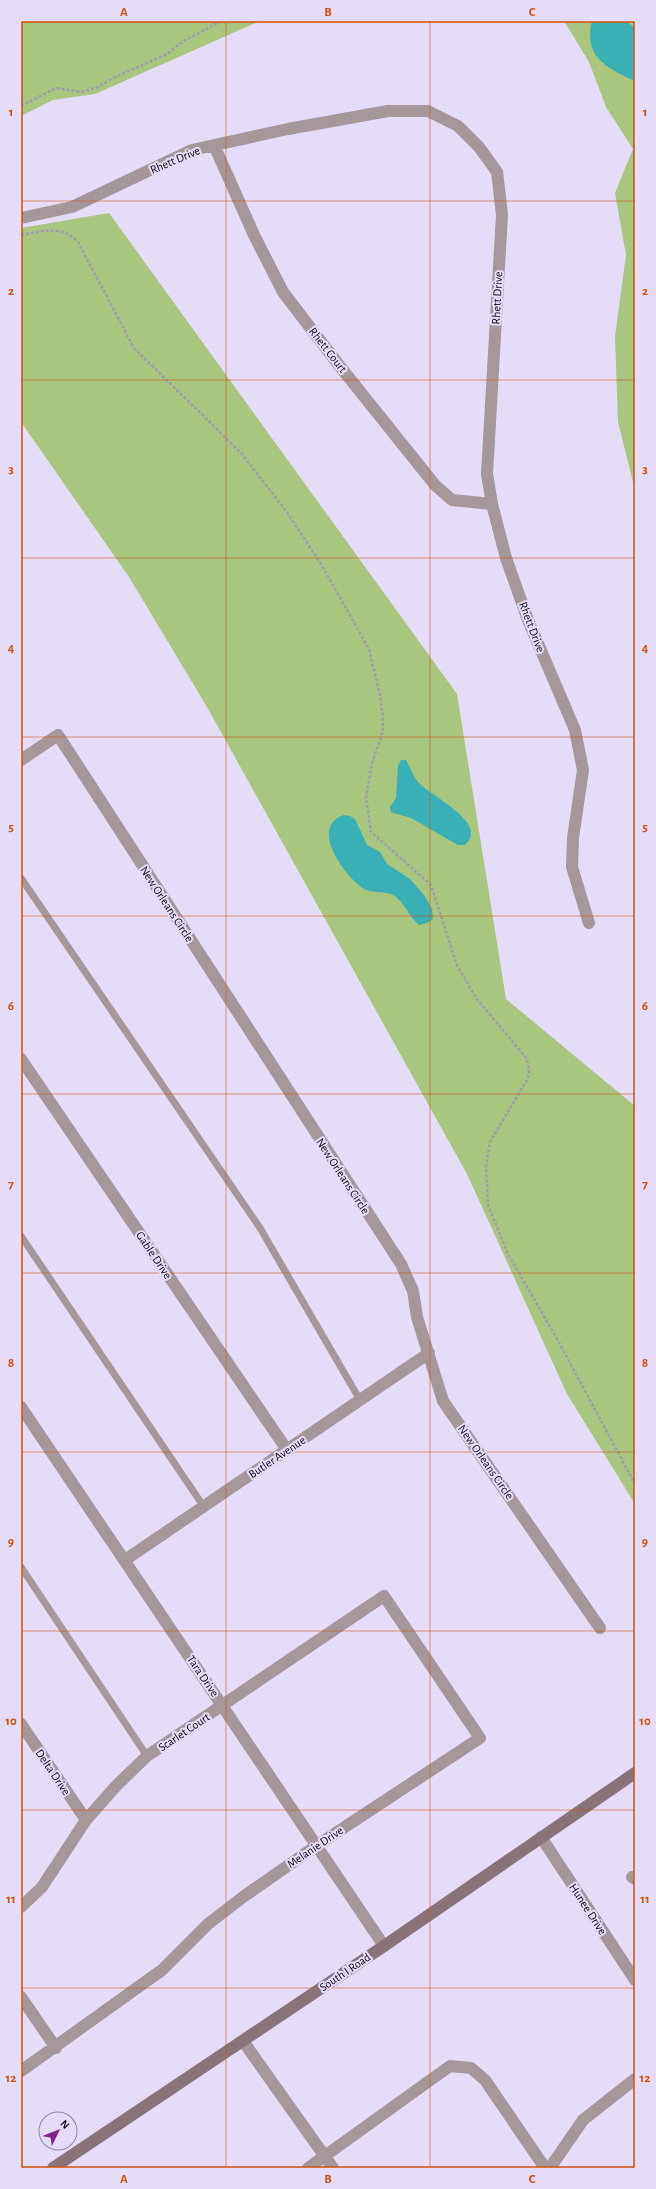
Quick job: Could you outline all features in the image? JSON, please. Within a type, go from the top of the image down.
[{"type":"main road","name":"South I Road","points":[[53,2168],[384,1946],[635,1773]]},
{"type":"street","name":"Rhett Drive","points":[[21,218],[72,207],[192,150],[388,111],[428,112],[458,126],[479,147],[497,172],[502,215],[487,474],[492,504],[506,558],[528,620],[575,730],[583,770],[573,838],[572,867],[589,923]]},
{"type":"street","name":"Rhett Court","points":[[214,145],[254,235],[283,292],[338,364],[436,485],[452,500],[492,504]]},
{"type":"street","name":"New Orleans Circle","points":[[21,760],[58,735],[400,1264],[413,1291],[417,1317],[443,1401],[600,1628]]},
{"type":"street","name":"Gable Drive","points":[[21,1059],[287,1450]]},
{"type":"street","name":"Butler Avenue","points":[[125,1560],[429,1353]]},
{"type":"street","name":"Tara Drive","points":[[21,1407],[384,1946]]},
{"type":"street","name":"Scarlet Court","points":[[21,1908],[42,1886],[86,1820],[116,1786],[147,1756],[384,1596]]},
{"type":"street","name":"Melanie Drive","points":[[21,2071],[56,2048],[162,1970],[208,1924],[237,1901],[316,1846],[480,1738],[384,1596]]},
{"type":"street","name":"Delta Drive","points":[[21,1724],[86,1820]]},
{"type":"street","name":"Hunee Drive","points":[[541,1837],[635,1980]]},
{"type":"street","points":[[21,1997],[56,2048]]},
{"type":"street","points":[[243,2041],[333,2168]]},
{"type":"street","points":[[308,2168],[450,2066],[471,2068],[485,2080],[545,2168]]},
{"type":"street","points":[[550,2168],[583,2120],[635,2079]]},
{"type":"lane","points":[[21,878],[260,1228],[360,1400]]},
{"type":"lane","points":[[21,1236],[204,1506]]},
{"type":"lane","points":[[21,1567],[147,1756]]},
{"type":"path","points":[[21,106],[56,88],[81,92],[98,87],[113,78],[167,54],[182,42],[221,21]]},
{"type":"path","points":[[21,235],[49,229],[72,236],[78,242],[134,348],[241,453],[286,511],[322,564],[369,649],[380,695],[383,718],[383,731],[372,763],[366,798],[371,832],[378,840],[431,885],[457,965],[476,998],[527,1059],[529,1072],[527,1080],[490,1142],[486,1167],[488,1205],[508,1254],[635,1484]]},
{"type":"shaded area","points":[[21,21],[260,21],[95,94],[53,100],[21,116]]},
{"type":"shaded area","points":[[564,21],[635,21],[635,490],[618,422],[615,336],[626,255],[615,193],[633,149],[606,107],[589,62]]},
{"type":"shaded area","points":[[592,21],[626,21],[635,28],[635,81],[607,66],[594,52],[591,44],[590,33]]},
{"type":"shaded area","points":[[109,213],[457,694],[506,999],[635,1106],[635,1504],[567,1394],[467,1174],[207,707],[129,577],[21,422],[21,228]]},
{"type":"shaded area","points":[[401,760],[406,760],[418,782],[424,788],[445,802],[464,819],[470,828],[471,837],[465,845],[458,845],[411,818],[391,812],[390,807],[396,798],[398,766]]},
{"type":"shaded area","points":[[344,815],[355,819],[367,845],[380,852],[387,864],[410,879],[424,895],[432,909],[433,919],[427,923],[419,925],[399,900],[393,895],[364,889],[348,874],[333,852],[329,841],[329,830],[334,821]]}]
